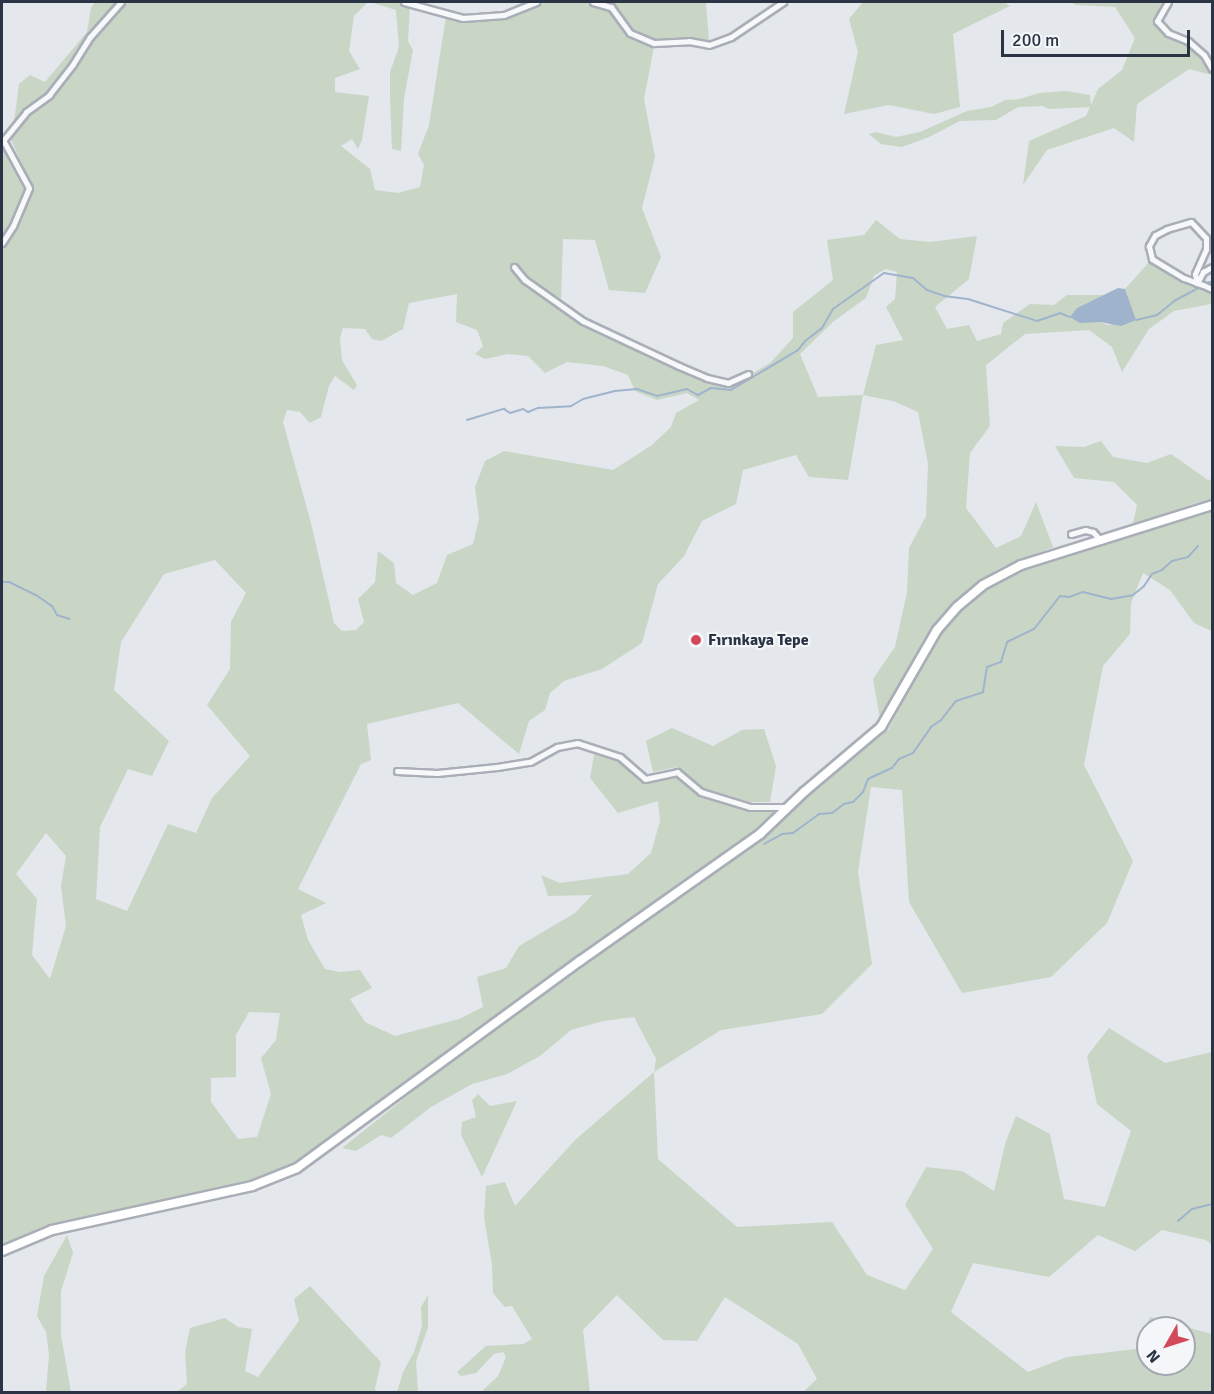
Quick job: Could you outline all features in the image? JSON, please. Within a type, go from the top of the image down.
[{"type":"street","points":[[2,243],[13,226],[29,188],[2,141],[26,111],[49,95],[90,37],[121,2]]},
{"type":"street","points":[[404,2],[463,18],[504,15],[536,2]]},
{"type":"street","points":[[593,2],[611,7],[630,33],[654,43],[689,41],[709,45],[731,38],[783,2]]},
{"type":"street","points":[[1168,2],[1157,21],[1168,33],[1188,41],[1212,69]]},
{"type":"street","points":[[1197,283],[1195,274],[1206,249],[1206,238],[1191,222],[1167,229],[1155,236],[1149,246],[1152,259],[1184,278],[1212,289]]},
{"type":"street","points":[[514,267],[525,279],[583,321],[679,366],[707,378],[728,383],[748,374]]},
{"type":"street","points":[[1197,283],[1203,272],[1212,267]]},
{"type":"street","points":[[2,1251],[52,1230],[252,1186],[297,1168],[589,954],[760,834],[884,724],[937,630],[971,595],[1007,571],[1212,505]]},
{"type":"street","points":[[1071,534],[1084,530],[1093,532],[1101,542]]},
{"type":"street","points":[[397,771],[437,773],[530,762],[557,747],[577,743],[620,757],[645,779],[677,772],[701,792],[750,807],[788,807]]},
{"type":"green space","points":[[95,2],[118,2],[87,36],[72,63],[47,94],[14,122],[19,84],[30,75],[45,82],[87,32],[91,8]]},
{"type":"green space","points":[[125,2],[368,2],[354,16],[349,51],[360,69],[335,78],[335,92],[369,96],[362,140],[358,149],[352,139],[341,146],[370,169],[375,190],[398,193],[420,187],[424,165],[418,154],[429,125],[446,16],[463,22],[506,19],[532,6],[551,2],[586,2],[610,11],[628,35],[654,47],[644,99],[655,157],[642,208],[661,257],[645,293],[609,290],[595,240],[563,239],[561,299],[527,277],[514,264],[511,267],[524,282],[582,324],[706,380],[733,385],[770,363],[793,338],[793,312],[833,280],[827,240],[864,235],[876,220],[900,239],[930,242],[977,236],[969,279],[935,307],[947,329],[969,325],[977,341],[1001,334],[1003,323],[1030,304],[1054,305],[1067,295],[1104,295],[1077,308],[1080,322],[1100,322],[1107,325],[1135,320],[1125,289],[1151,260],[1212,290],[1212,300],[1211,304],[1174,311],[1149,329],[1122,372],[1112,347],[1089,330],[1025,334],[986,365],[990,426],[970,453],[966,508],[996,548],[1021,536],[1036,502],[1053,547],[1000,568],[970,589],[939,618],[880,719],[873,679],[895,647],[907,592],[909,548],[926,516],[928,464],[918,412],[893,401],[863,395],[848,480],[809,477],[796,455],[743,470],[736,504],[702,521],[684,556],[658,584],[642,643],[602,669],[564,681],[550,693],[545,710],[529,721],[519,754],[458,703],[367,724],[371,760],[361,764],[298,889],[326,903],[301,915],[308,940],[325,969],[340,972],[360,970],[372,988],[350,999],[365,1022],[395,1036],[459,1019],[483,1007],[477,977],[506,968],[519,946],[575,913],[592,895],[548,896],[541,875],[560,883],[628,874],[651,853],[660,821],[658,801],[618,813],[590,778],[594,755],[598,752],[619,760],[644,782],[675,774],[702,797],[749,810],[782,809],[763,829],[572,961],[309,1154],[281,1172],[264,1178],[50,1225],[2,1244],[2,249],[16,227],[32,187],[10,137],[28,113],[50,97],[91,39]],"holes":[[[885,269],[897,272],[895,299],[886,307],[903,340],[876,345],[863,395],[818,397],[800,354],[834,321],[866,298],[874,276]],[[457,294],[456,322],[477,330],[483,346],[475,354],[485,359],[508,354],[528,356],[545,373],[567,362],[603,366],[628,375],[635,391],[657,400],[687,393],[699,400],[676,413],[671,427],[652,445],[613,470],[504,451],[485,461],[475,487],[479,519],[473,544],[447,555],[437,583],[413,595],[396,583],[394,563],[378,551],[375,582],[358,599],[364,622],[356,630],[342,631],[334,623],[311,523],[283,422],[287,410],[300,412],[310,423],[321,417],[329,386],[335,376],[354,390],[357,385],[342,360],[340,338],[343,328],[365,329],[372,339],[381,341],[403,329],[409,303]],[[215,560],[246,593],[231,622],[230,669],[207,705],[250,756],[212,798],[196,833],[168,824],[127,911],[96,899],[100,827],[128,769],[152,776],[169,741],[114,690],[121,642],[164,574]],[[46,833],[66,856],[61,886],[66,926],[50,979],[32,955],[37,899],[16,874]],[[249,1012],[280,1013],[276,1040],[261,1058],[271,1094],[257,1137],[238,1139],[211,1102],[211,1078],[236,1077],[236,1035]]]},
{"type":"green space","points":[[370,2],[395,2],[410,5],[408,41],[413,50],[404,98],[401,151],[392,149],[390,96],[390,72],[399,47],[396,10]]},
{"type":"green space","points":[[604,2],[706,2],[709,41],[689,37],[654,40],[632,31],[612,5]]},
{"type":"green space","points":[[863,2],[1004,2],[1010,6],[953,34],[960,107],[934,114],[889,105],[844,114],[858,52],[849,19]]},
{"type":"green space","points":[[1070,2],[1163,2],[1153,21],[1168,38],[1186,45],[1200,57],[1212,75],[1189,69],[1137,104],[1134,142],[1114,128],[1047,150],[1023,185],[1029,141],[1086,116],[1090,107],[1049,109],[1042,106],[1018,107],[996,120],[960,121],[929,137],[902,147],[881,144],[869,134],[876,132],[896,137],[920,132],[967,111],[991,107],[1005,100],[1020,99],[1039,93],[1066,91],[1090,95],[1091,105],[1098,89],[1122,70],[1135,38],[1115,7],[1076,5]]},
{"type":"green space","points":[[2,147],[26,189],[2,239]]},
{"type":"green space","points":[[1101,441],[1113,457],[1147,463],[1171,454],[1208,480],[1212,479],[1212,499],[1192,504],[1132,527],[1137,505],[1114,482],[1074,478],[1055,446],[1084,447]]},
{"type":"green space","points":[[1212,509],[1212,631],[1194,623],[1170,590],[1143,573],[1131,603],[1130,634],[1103,666],[1084,765],[1133,861],[1107,923],[1051,977],[962,993],[909,902],[902,790],[871,787],[858,872],[872,964],[822,1014],[721,1030],[654,1072],[656,1059],[634,1017],[603,1021],[571,1030],[540,1056],[507,1074],[472,1084],[431,1107],[391,1138],[381,1135],[356,1151],[342,1148],[430,1078],[636,925],[760,841],[844,764],[888,730],[914,680],[947,625],[986,590],[1024,570],[1059,557],[1126,538]]},
{"type":"green space","points":[[672,728],[713,746],[742,730],[764,729],[776,766],[770,802],[750,802],[704,788],[677,767],[653,772],[646,741]]},
{"type":"green space","points":[[1109,1028],[1165,1063],[1212,1052],[1212,1245],[1206,1240],[1162,1230],[1135,1251],[1098,1235],[1049,1277],[973,1263],[951,1312],[1028,1372],[1067,1357],[1136,1349],[1136,1376],[1196,1376],[1196,1330],[1212,1334],[1212,1392],[803,1392],[817,1379],[798,1344],[725,1297],[697,1341],[663,1340],[617,1295],[583,1330],[590,1392],[485,1392],[483,1390],[498,1376],[506,1357],[503,1352],[494,1354],[476,1373],[461,1376],[457,1372],[486,1346],[523,1344],[532,1339],[512,1306],[505,1307],[493,1293],[492,1265],[484,1217],[486,1186],[505,1182],[515,1206],[575,1140],[654,1072],[658,1159],[737,1227],[832,1222],[867,1275],[905,1290],[933,1249],[905,1205],[926,1167],[962,1171],[994,1191],[1006,1141],[1016,1116],[1050,1134],[1064,1199],[1105,1207],[1131,1131],[1097,1104],[1087,1056]]},
{"type":"green space","points":[[478,1094],[490,1106],[517,1101],[482,1177],[461,1135],[462,1122],[476,1117],[472,1100]]},
{"type":"green space","points":[[67,1235],[73,1253],[61,1291],[61,1335],[71,1392],[46,1392],[49,1355],[46,1332],[37,1316],[44,1276]]},
{"type":"green space","points":[[310,1286],[381,1362],[375,1389],[377,1392],[177,1392],[187,1384],[185,1352],[190,1328],[225,1318],[238,1327],[252,1329],[245,1371],[258,1377],[299,1321],[294,1299]]},
{"type":"green space","points":[[428,1295],[428,1328],[416,1361],[418,1392],[397,1392],[403,1372],[414,1352],[422,1326],[421,1307]]},
{"type":"water","points":[[1118,288],[1125,289],[1136,320],[1121,326],[1100,322],[1080,323],[1070,317],[1077,308]]},
{"type":"waterway","points":[[467,420],[504,409],[510,413],[523,409],[528,412],[538,408],[571,406],[583,399],[615,391],[637,389],[657,396],[687,389],[698,395],[711,388],[731,390],[798,350],[805,341],[822,328],[833,309],[884,273],[913,278],[927,290],[944,296],[968,299],[1037,321],[1060,313],[1070,317]]},
{"type":"waterway","points":[[1136,320],[1157,315],[1174,301],[1200,287]]},
{"type":"waterway","points":[[764,844],[782,834],[793,833],[819,814],[832,813],[844,804],[853,802],[863,792],[868,779],[892,768],[899,759],[913,753],[931,727],[941,720],[956,701],[983,692],[987,667],[1001,662],[1007,642],[1034,629],[1060,596],[1069,597],[1083,592],[1111,599],[1133,595],[1144,586],[1152,574],[1162,570],[1172,561],[1188,557],[1198,546]]},
{"type":"waterway","points":[[2,582],[9,582],[36,595],[52,606],[57,615],[69,619]]},
{"type":"waterway","points":[[1178,1221],[1192,1209],[1212,1204]]},
{"type":"place","name":"Fırınkaya Tepe","points":[[696,640]]}]
